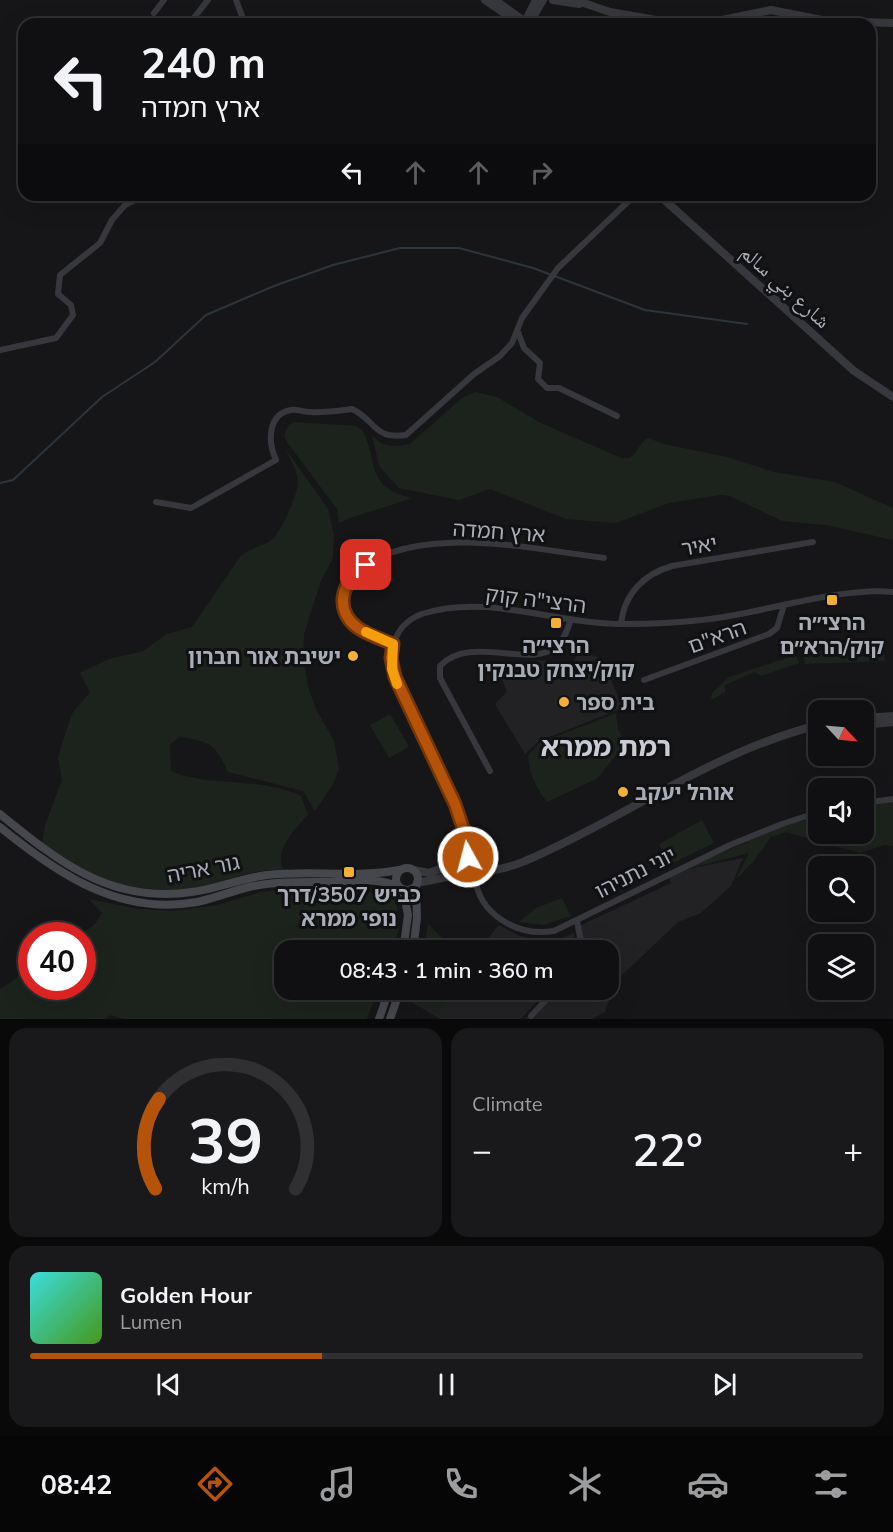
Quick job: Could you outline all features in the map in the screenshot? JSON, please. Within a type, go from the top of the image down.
[{"type":"main road","name":"גור אריה","points":[[0,814],[38,845],[77,871],[118,889],[142,894],[195,892],[268,875],[399,870]]},
{"type":"main road","name":"גור אריה","points":[[0,827],[72,880],[101,893],[130,902],[158,905],[189,903],[251,887],[299,882],[384,882],[401,888]]},
{"type":"main road","points":[[405,940],[408,915],[401,888],[395,880],[399,870],[407,867],[414,870],[418,876],[414,940]]},
{"type":"main road","points":[[401,888],[410,890],[417,884]]},
{"type":"main road","points":[[379,1019],[386,1000]]},
{"type":"main road","points":[[390,1019],[397,1000]]},
{"type":"street","points":[[154,13],[164,0]]},
{"type":"street","points":[[194,18],[208,0]]},
{"type":"street","points":[[236,0],[243,18]]},
{"type":"street","points":[[485,0],[516,18]]},
{"type":"street","points":[[495,0],[518,18]]},
{"type":"street","points":[[528,18],[537,0]]},
{"type":"street","points":[[529,18],[544,0]]},
{"type":"street","points":[[553,0],[649,18]]},
{"type":"street","points":[[575,0],[589,6]]},
{"type":"street","points":[[732,18],[771,10],[811,18]]},
{"type":"street","points":[[876,22],[893,23]]},
{"type":"street","points":[[0,350],[56,338],[73,315],[71,306],[58,294],[60,275],[100,243],[112,220],[125,205],[133,201]]},
{"type":"street","points":[[156,502],[191,508],[276,460],[270,448],[269,435],[276,419],[290,410],[332,412],[352,409],[379,433],[394,437],[406,435],[425,421],[474,374],[500,356],[518,332],[522,318],[558,268],[629,201]]},
{"type":"street","name":"شارع بني سالم","points":[[666,201],[854,371],[893,397]]},
{"type":"street","points":[[518,332],[524,348],[540,363],[538,379],[547,388],[559,388],[617,416]]},
{"type":"street","name":"ארץ חמדה","points":[[393,644],[358,628],[347,617],[343,602],[350,577],[383,557],[422,546],[467,542],[604,558]]},
{"type":"street","name":"יאיר","points":[[621,624],[632,593],[646,577],[656,571],[672,566],[813,542]]},
{"type":"street","name":"הרצי\"ה קוק","points":[[393,644],[398,632],[411,620],[449,608],[490,608],[621,624],[687,621],[869,591],[893,591]]},
{"type":"street","name":"הרא\"ם","points":[[644,680],[770,634],[780,622],[783,605]]},
{"type":"street","points":[[490,771],[440,678],[440,666],[450,659],[477,652],[547,652],[562,641],[571,619]]},
{"type":"street","points":[[393,644],[392,669],[398,687],[455,804],[479,870],[476,876],[478,891]]},
{"type":"street","points":[[874,717],[893,716]]},
{"type":"street","points":[[874,724],[893,722]]},
{"type":"street","points":[[417,884],[445,877],[476,876],[514,865],[540,854],[707,767],[808,729]]},
{"type":"street","points":[[874,802],[893,799]]},
{"type":"street","name":"יוני נתניהו","points":[[478,891],[484,903],[497,916],[524,931],[554,931],[730,845],[808,816]]},
{"type":"street","points":[[464,833],[461,860],[457,870],[478,891]]},
{"type":"street","points":[[414,870],[429,873],[447,868],[461,860],[475,860],[487,866],[514,865]]},
{"type":"street","points":[[577,921],[581,940]]},
{"type":"street","points":[[531,1016],[546,1000]]},
{"type":"shaded area","points":[[476,392],[497,397],[539,422],[621,458],[634,455],[648,438],[664,444],[727,457],[774,472],[835,482],[893,508],[893,540],[826,525],[782,521],[730,496],[720,495],[669,503],[616,523],[566,519],[490,489],[459,500],[399,488],[379,466],[372,435],[385,445],[400,446],[411,443],[463,397]]},
{"type":"shaded area","points":[[294,422],[356,426],[362,430],[379,479],[396,493],[411,498],[339,523],[337,509],[287,442],[284,435],[289,425]]},
{"type":"shaded area","points":[[285,448],[328,509],[334,535],[333,558],[321,581],[304,634],[303,658],[309,690],[316,709],[334,741],[339,769],[333,784],[315,811],[303,791],[228,772],[219,755],[205,742],[179,737],[170,745],[171,771],[202,779],[268,786],[301,796],[308,814],[283,847],[281,862],[284,870],[261,871],[194,888],[172,891],[132,888],[96,876],[42,846],[45,825],[62,780],[58,757],[66,731],[73,712],[90,692],[80,673],[109,659],[143,651],[167,634],[192,627],[240,557],[269,542],[278,532],[287,515],[295,497],[298,479]]},
{"type":"shaded area","points":[[883,643],[885,661],[805,664],[803,653]]},
{"type":"shaded area","points":[[580,650],[602,659],[623,708],[539,741],[525,754],[495,704],[507,692],[497,668],[519,670],[528,661],[544,660],[568,671]]},
{"type":"shaded area","points":[[796,655],[799,663],[761,676],[755,672],[725,685],[725,692],[711,700],[712,693],[729,677]]},
{"type":"shaded area","points":[[607,693],[613,707],[586,718],[581,704]]},
{"type":"shaded area","points":[[616,713],[618,729],[625,743],[598,778],[547,802],[534,780],[528,755],[540,743]]},
{"type":"shaded area","points":[[390,714],[409,747],[389,758],[370,725]]},
{"type":"shaded area","points":[[893,801],[893,846],[884,845],[860,853],[828,844],[874,844],[874,804]]},
{"type":"shaded area","points":[[702,820],[714,843],[669,865],[659,844]]},
{"type":"shaded area","points":[[808,820],[808,838],[786,832],[771,837],[753,862],[736,879],[749,853],[683,870],[783,826]]},
{"type":"shaded area","points":[[743,858],[731,886],[701,913],[678,922],[619,978],[619,940],[577,940],[575,928],[671,883],[668,873]]},
{"type":"shaded area","points":[[297,888],[384,893],[396,899],[399,930],[395,940],[274,940],[274,1000],[374,1000],[367,1019],[123,1019],[111,1015],[105,1019],[0,1019],[0,990],[18,977],[18,1000],[96,1000],[96,922],[102,913],[89,899],[138,909],[173,911],[217,905],[261,892]]},
{"type":"shaded area","points":[[562,898],[571,916],[543,925],[519,922],[536,908]]},
{"type":"shaded area","points":[[428,924],[445,940],[426,940]]},
{"type":"shaded area","points":[[499,925],[520,936],[537,940],[486,940]]},
{"type":"shaded area","points":[[574,933],[575,940],[558,940]]},
{"type":"shaded area","points":[[409,1000],[538,1000],[521,1019],[440,1019]]},
{"type":"shaded area","points":[[412,1000],[445,1000],[438,1014]]},
{"type":"shaded area","points":[[543,1000],[609,1000],[605,1012],[592,1019],[525,1019]]},
{"type":"waterway","points":[[0,483],[13,480],[102,397],[155,362],[206,315],[274,286],[333,265],[400,248],[459,248],[533,268],[645,310],[747,324]]},
{"type":"slow traffic","points":[[366,632],[393,644],[392,669],[397,684]]},
{"type":"place","name":"הרצי״ה קוק/הרא״ם","points":[[832,600]]},
{"type":"place","name":"הרצי״ה קוק/יצחק טבנקין","points":[[556,623]]},
{"type":"place","name":"ישיבת אור חברון","points":[[353,656]]},
{"type":"place","name":"בית ספר","points":[[564,702]]},
{"type":"place","name":"אוהל יעקב","points":[[623,792]]},
{"type":"place","name":"כביש 3507/דרך נופי ממרא","points":[[349,872]]},
{"type":"district","name":"רמת ממרא","points":[[606,746]]},
{"type":"route","points":[[366,565],[350,577],[343,594],[344,609],[347,617],[358,628],[393,644],[392,669],[398,687],[455,804],[473,858],[468,857]]}]
